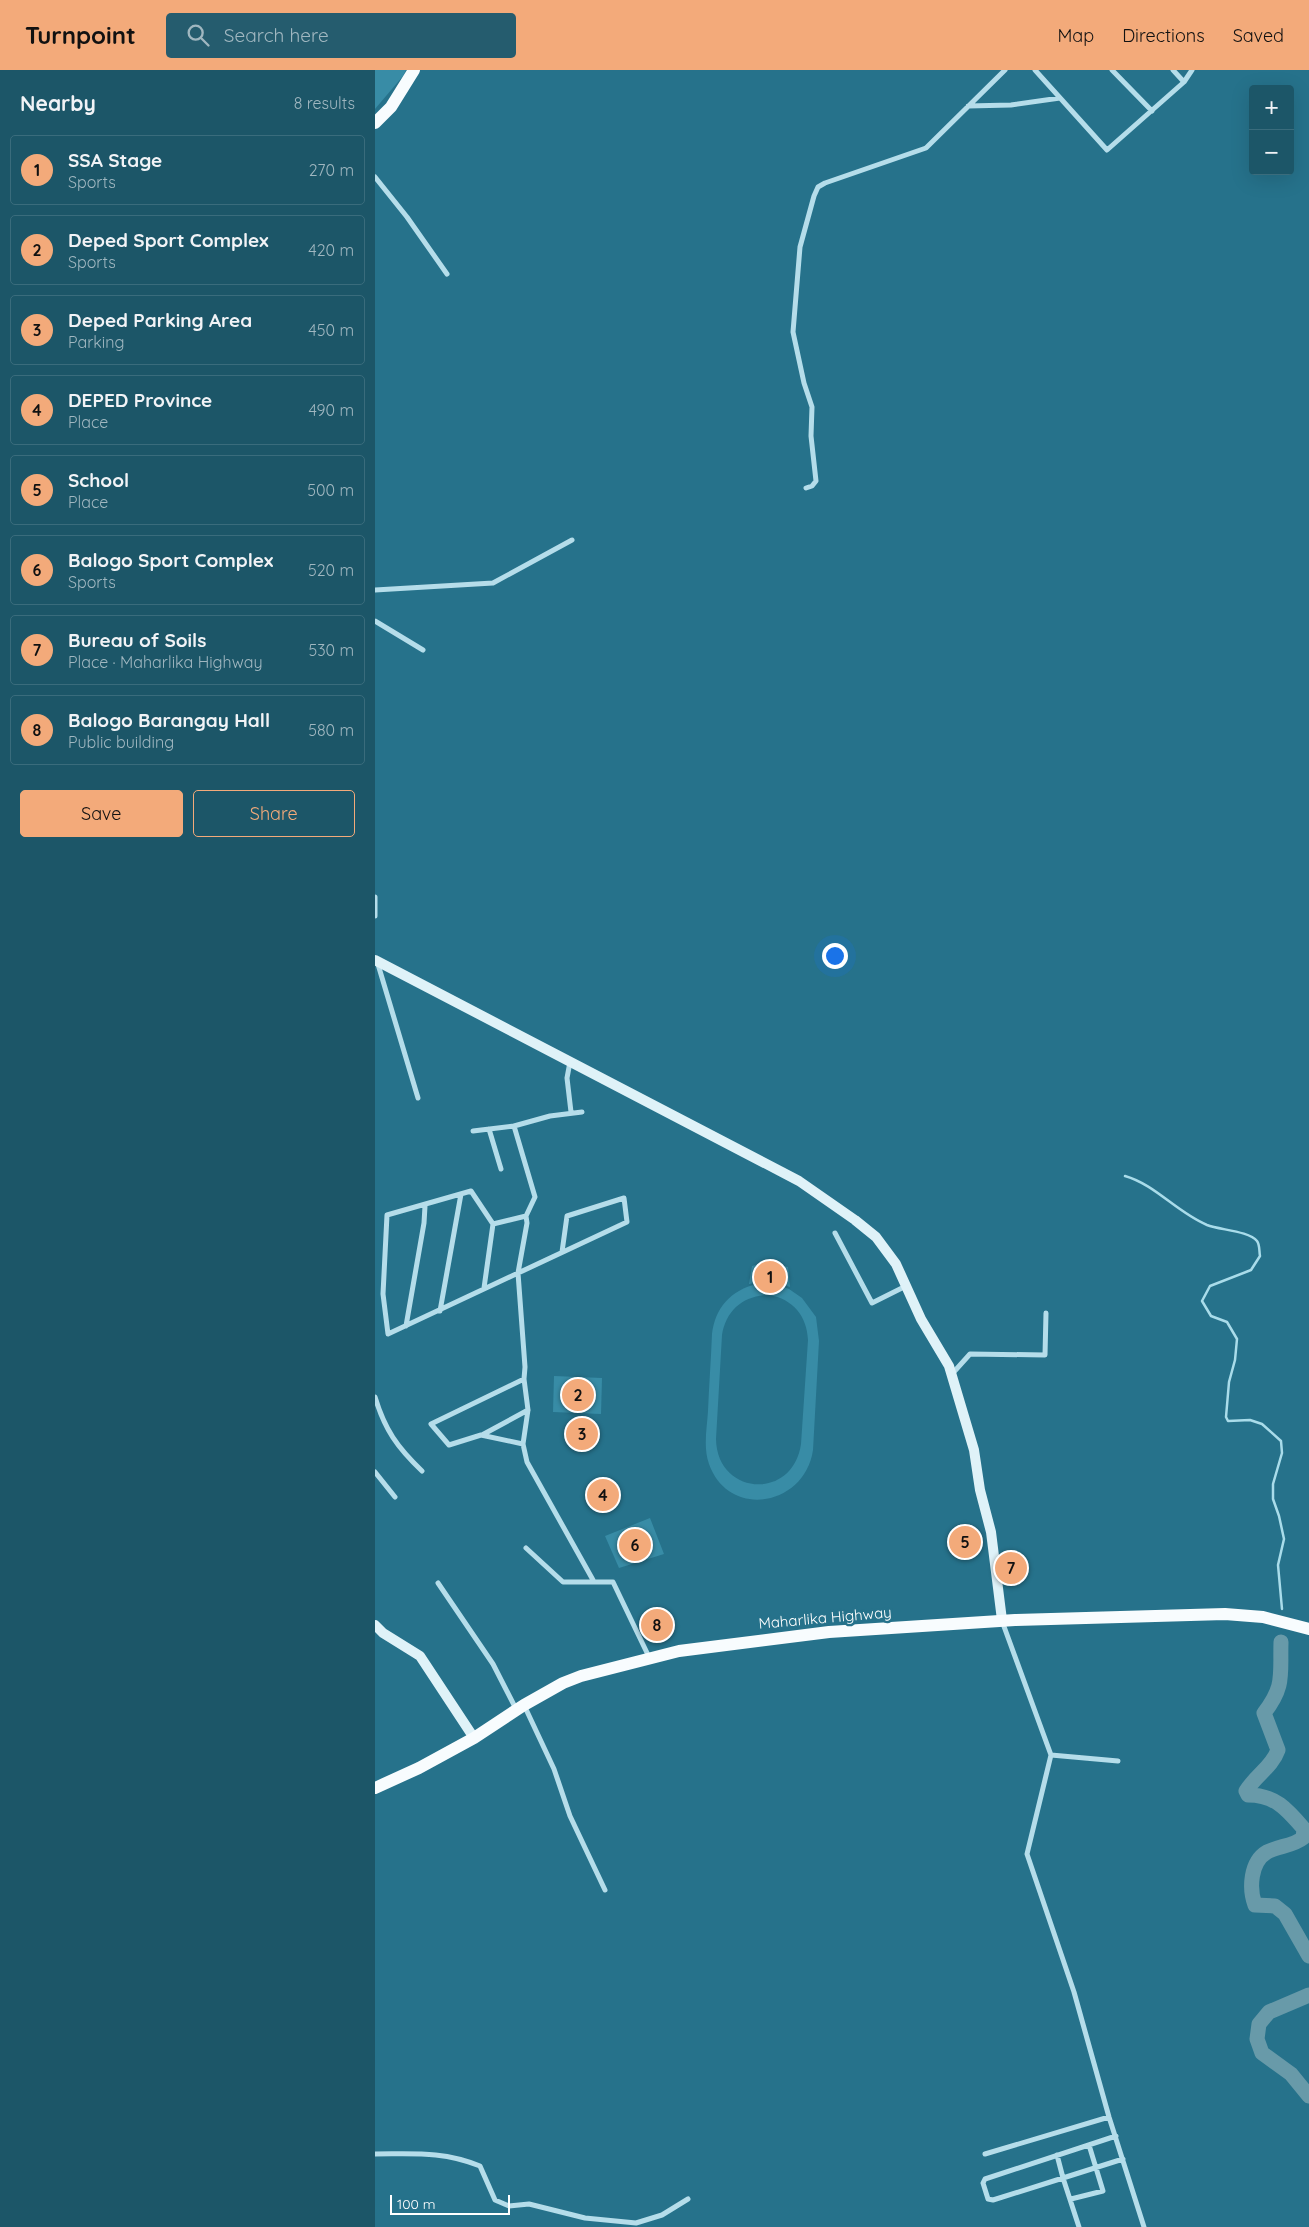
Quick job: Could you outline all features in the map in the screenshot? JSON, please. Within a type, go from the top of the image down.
[{"type":"main road","points":[[375,123],[391,107],[414,70]]},
{"type":"main road","name":"Maharlika Highway","points":[[375,1788],[419,1768],[474,1738],[520,1707],[581,1676],[679,1650],[775,1638],[1002,1620],[1225,1614],[1263,1617],[1309,1629]]},
{"type":"street","points":[[806,488],[812,486],[816,481],[811,436],[813,407],[799,366],[793,332],[799,253],[813,196],[818,187],[825,183],[922,150],[1005,70]]},
{"type":"street","points":[[1035,70],[1107,150],[1184,82],[1192,70]]},
{"type":"street","points":[[1112,70],[1152,111]]},
{"type":"street","points":[[1173,70],[1184,82]]},
{"type":"street","points":[[968,106],[1011,105],[1060,98]]},
{"type":"street","points":[[375,178],[407,217],[447,274]]},
{"type":"street","points":[[375,590],[493,583],[572,540]]},
{"type":"street","points":[[375,621],[423,650]]},
{"type":"street","points":[[375,897],[375,916]]},
{"type":"street","points":[[376,960],[418,1098]]},
{"type":"street","points":[[376,960],[799,1181],[855,1220],[875,1237],[896,1264],[921,1319],[949,1366],[970,1431],[991,1532],[1002,1620],[1051,1755],[1027,1854],[1074,1992],[1109,2117],[1144,2227]]},
{"type":"street","points":[[375,983],[383,981]]},
{"type":"street","points":[[570,1062],[567,1078],[571,1112]]},
{"type":"street","points":[[473,1131],[514,1126],[571,1112],[582,1112]]},
{"type":"street","points":[[514,1126],[535,1197],[526,1216],[527,1223],[519,1273],[525,1367],[524,1379],[528,1410],[523,1444],[527,1462],[593,1580]]},
{"type":"street","points":[[489,1129],[501,1169]]},
{"type":"street","points":[[483,1288],[493,1224],[471,1191],[425,1206],[387,1215],[383,1294],[388,1334],[627,1222],[624,1198],[567,1216],[562,1252]]},
{"type":"street","points":[[440,1310],[461,1194]]},
{"type":"street","points":[[405,1326],[424,1223],[425,1206]]},
{"type":"street","points":[[493,1224],[526,1216]]},
{"type":"street","points":[[835,1233],[872,1303],[906,1286]]},
{"type":"street","points":[[951,1374],[970,1354],[1045,1354],[1046,1313]]},
{"type":"street","points":[[524,1379],[431,1424],[449,1445],[481,1435],[528,1410]]},
{"type":"street","points":[[375,1397],[382,1421],[391,1437],[422,1471]]},
{"type":"street","points":[[481,1435],[523,1444]]},
{"type":"street","points":[[375,1472],[395,1497]]},
{"type":"street","points":[[526,1548],[563,1582],[593,1580],[613,1582],[649,1657]]},
{"type":"street","points":[[438,1583],[489,1656],[554,1769],[570,1816],[605,1890]]},
{"type":"street","points":[[375,1625],[383,1633],[421,1656],[474,1738]]},
{"type":"street","points":[[1051,1755],[1118,1761]]},
{"type":"street","points":[[985,2154],[1109,2117]]},
{"type":"street","points":[[1115,2136],[985,2179],[983,2183],[988,2199],[993,2200],[1123,2159]]},
{"type":"street","points":[[1071,2200],[1103,2191],[1089,2145]]},
{"type":"street","points":[[375,2154],[430,2153],[464,2159],[480,2166],[495,2200],[509,2206],[529,2204],[585,2218],[636,2222],[662,2215],[688,2200]]},
{"type":"street","points":[[1057,2155],[1079,2227]]},
{"type":"shaded area","points":[[375,70],[406,70],[375,109]]},
{"type":"shaded area","points":[[774,1264],[788,1267],[790,1287],[770,1280],[749,1284],[752,1266]]},
{"type":"shaded area","points":[[757,1284],[774,1284],[789,1289],[802,1298],[816,1317],[819,1341],[813,1450],[807,1469],[796,1484],[782,1494],[765,1499],[749,1499],[733,1493],[719,1482],[709,1464],[706,1451],[714,1325],[721,1308],[726,1302],[739,1291]],"holes":[[[760,1296],[778,1297],[797,1310],[802,1316],[807,1331],[801,1444],[795,1462],[784,1475],[771,1482],[756,1484],[741,1481],[729,1472],[720,1458],[716,1439],[722,1335],[724,1326],[732,1311],[744,1301]]]},
{"type":"shaded area","points":[[554,1376],[602,1378],[601,1414],[553,1412]]},
{"type":"shaded area","points":[[650,1518],[664,1554],[619,1568],[605,1536]]},
{"type":"waterway","points":[[1125,1176],[1147,1186],[1196,1220],[1213,1227],[1248,1235],[1259,1244],[1260,1256],[1251,1270],[1210,1286],[1202,1301],[1211,1316],[1227,1322],[1237,1339],[1235,1360],[1229,1382],[1226,1417],[1228,1421],[1250,1420],[1262,1424],[1281,1441],[1282,1453],[1273,1484],[1273,1499],[1284,1539],[1278,1565],[1282,1609]]},
{"type":"waterway","points":[[1281,1642],[1280,1680],[1271,1704],[1264,1713],[1278,1750],[1272,1761],[1246,1791],[1248,1795],[1273,1800],[1286,1809],[1304,1829],[1303,1838],[1261,1856],[1252,1876],[1252,1891],[1255,1905],[1275,1906],[1285,1914],[1309,1956]]},
{"type":"waterway","points":[[1309,1995],[1269,2012],[1259,2024],[1257,2039],[1262,2053],[1291,2074],[1309,2096]]},
{"type":"place","name":"SSA Stage","points":[[770,1277]]},
{"type":"place","name":"Deped Sport Complex","points":[[578,1395]]},
{"type":"place","name":"Deped Parking Area","points":[[582,1434]]},
{"type":"place","name":"DEPED Province","points":[[603,1495]]},
{"type":"place","name":"School","points":[[965,1542]]},
{"type":"place","name":"Balogo Sport Complex","points":[[635,1545]]},
{"type":"place","name":"Bureau of Soils","points":[[1011,1568]]},
{"type":"place","name":"Balogo Barangay Hall","points":[[657,1625]]}]
